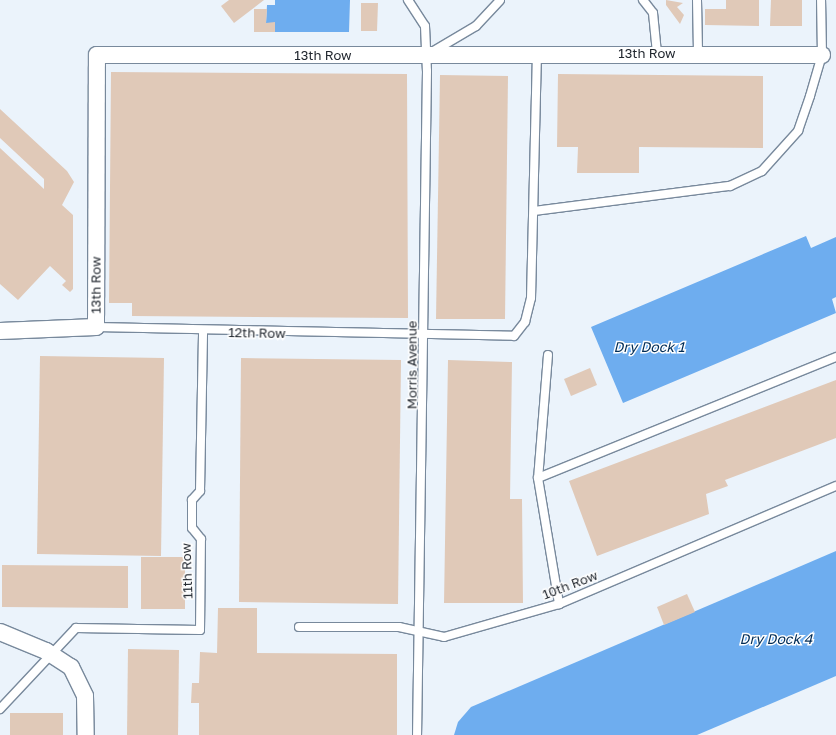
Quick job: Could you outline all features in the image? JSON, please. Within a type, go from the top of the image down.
[{"type":"street","name":"13th Row","points":[[96,327],[97,55],[426,55],[537,53],[822,55]]},
{"type":"street","name":"12th Row","points":[[0,331],[96,327]]},
{"type":"street","points":[[0,632],[50,653],[71,667],[84,688],[86,735]]},
{"type":"lane","name":"Morris Avenue","points":[[408,0],[425,26],[426,55],[425,335],[417,735]]},
{"type":"lane","points":[[426,55],[476,26],[500,0]]},
{"type":"lane","points":[[643,0],[652,13],[657,53]]},
{"type":"lane","points":[[697,0],[698,53]]},
{"type":"lane","points":[[537,53],[534,211],[730,186],[762,170],[798,131],[822,55],[821,0]]},
{"type":"lane","name":"12th Row","points":[[96,327],[203,332],[514,336],[525,322],[531,298],[534,211]]},
{"type":"lane","name":"11th Row","points":[[50,653],[76,628],[200,630],[201,539],[192,528],[192,500],[200,491],[203,332]]},
{"type":"lane","points":[[548,355],[538,478],[559,604]]},
{"type":"lane","points":[[538,478],[836,357]]},
{"type":"lane","name":"10th Row","points":[[298,627],[399,627],[444,637],[559,604],[836,486]]},
{"type":"lane","points":[[1,704],[50,653]]},
{"type":"water","points":[[275,0],[350,0],[349,32],[275,32],[275,23],[266,23],[267,5],[275,5]]},
{"type":"water","name":"Dry Dock 1","points":[[806,236],[811,248],[836,237],[836,297],[832,299],[836,313],[623,403],[591,327]]},
{"type":"water","name":"Dry Dock 4","points":[[836,551],[836,676],[697,735],[454,735],[458,722],[471,707]]},
{"type":"building","points":[[229,0],[264,0],[234,23],[221,6]]},
{"type":"building","points":[[666,0],[683,3],[677,7],[684,15],[680,24],[666,5]]},
{"type":"building","points":[[726,0],[759,0],[759,26],[705,25],[705,9],[726,9]]},
{"type":"building","points":[[771,0],[802,0],[802,26],[770,26]]},
{"type":"building","points":[[361,3],[378,3],[377,31],[361,31]]},
{"type":"building","points":[[254,9],[267,9],[266,23],[275,22],[275,32],[254,32]]},
{"type":"building","points":[[111,72],[407,74],[408,318],[132,316],[132,303],[109,303]]},
{"type":"building","points":[[558,74],[763,76],[763,148],[639,147],[639,173],[577,173],[578,147],[557,147]]},
{"type":"building","points":[[440,75],[508,76],[505,319],[436,319]]},
{"type":"building","points":[[0,109],[67,171],[74,182],[62,205],[73,215],[73,289],[70,292],[62,285],[66,281],[50,266],[18,300],[0,284],[0,148],[44,189],[44,179],[0,138]]},
{"type":"building","points":[[40,356],[164,358],[161,556],[37,554]]},
{"type":"building","points":[[241,358],[401,360],[398,604],[239,602]]},
{"type":"building","points":[[448,360],[512,362],[510,499],[522,499],[523,603],[444,603]]},
{"type":"building","points":[[590,368],[597,385],[571,396],[564,379]]},
{"type":"building","points":[[836,380],[836,438],[725,480],[728,486],[706,494],[709,514],[597,556],[569,481]]},
{"type":"building","points":[[141,557],[185,557],[185,609],[141,609]]},
{"type":"building","points":[[2,565],[128,566],[128,608],[2,607]]},
{"type":"building","points":[[687,594],[695,612],[664,625],[657,607]]},
{"type":"building","points":[[218,608],[257,608],[257,653],[397,654],[397,735],[199,735],[199,703],[191,703],[192,683],[199,683],[200,652],[217,653]]},
{"type":"building","points":[[128,649],[179,650],[178,735],[127,735]]},
{"type":"building","points":[[10,713],[63,713],[63,735],[10,735]]}]
